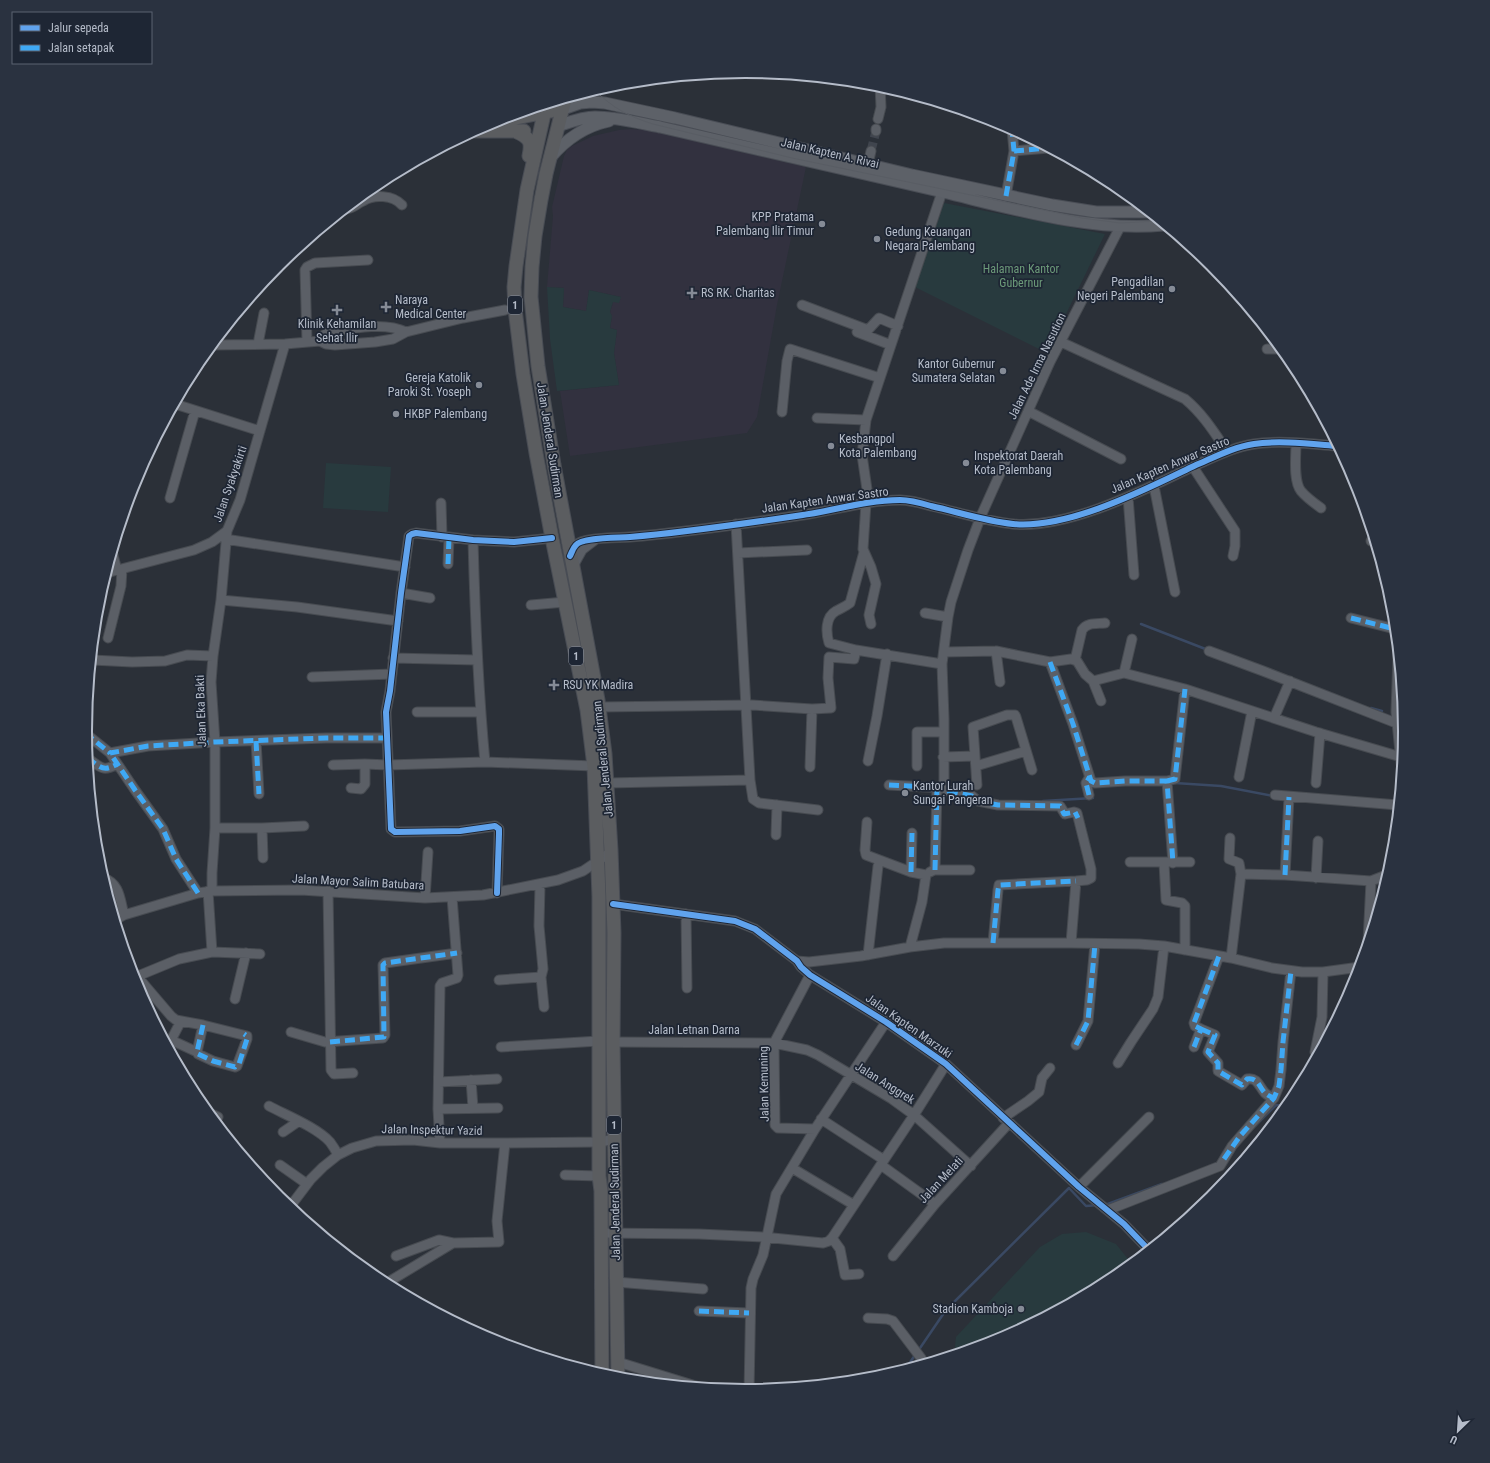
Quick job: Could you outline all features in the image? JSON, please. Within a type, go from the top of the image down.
[{"type":"highway","name":"Jalan Jenderal Sudirman","points":[[564,104],[550,158],[535,236],[531,297],[538,366],[571,562],[599,707],[605,754],[613,904],[613,1042],[618,1372]]},
{"type":"highway","name":"Jalan Jenderal Sudirman","points":[[545,110],[527,190],[514,287],[523,374],[552,538],[587,710],[594,766],[598,861],[599,1176],[601,1191],[602,1369]]},
{"type":"highway","points":[[487,131],[517,132],[558,126]]},
{"type":"highway","points":[[517,132],[528,138],[530,142],[511,261],[511,300],[505,310],[514,315],[517,320]]},
{"type":"highway","points":[[556,558],[571,562]]},
{"type":"highway","points":[[599,1041],[613,1042]]},
{"type":"highway","points":[[602,1306],[616,1306]]},
{"type":"main road","name":"Jalan Kapten A. Rivai","points":[[564,104],[592,102],[675,118],[1006,196],[1096,212],[1142,212]]},
{"type":"main road","name":"Jalan Kapten A. Rivai","points":[[558,126],[575,120],[594,117],[617,119],[660,127],[1051,217],[1120,227],[1158,225]]},
{"type":"main road","points":[[550,158],[566,142],[581,131],[598,124],[617,119]]},
{"type":"main road","points":[[1120,227],[1122,212]]},
{"type":"street","points":[[878,119],[881,107],[880,93]]},
{"type":"street","points":[[1006,196],[1014,151],[1013,136]]},
{"type":"street","points":[[1014,151],[1041,149]]},
{"type":"street","points":[[868,164],[871,151]]},
{"type":"street","points":[[871,624],[869,615],[876,584],[871,567],[864,552],[863,542],[868,503],[862,455],[866,420],[942,192]]},
{"type":"street","points":[[365,200],[382,197],[393,198],[402,204]]},
{"type":"street","points":[[1097,224],[1112,231],[1114,238]]},
{"type":"street","name":"Jalan Ade Irma Nasution","points":[[935,870],[944,732],[942,664],[948,617],[968,550],[980,518],[1050,362],[1120,227]]},
{"type":"street","points":[[307,342],[305,270],[307,267],[315,263],[368,260]]},
{"type":"street","points":[[802,306],[868,330],[879,318],[898,326]]},
{"type":"street","points":[[219,345],[285,344],[307,342],[336,344],[393,339],[406,332],[463,318],[505,310]]},
{"type":"street","points":[[258,344],[264,313]]},
{"type":"street","points":[[816,317],[891,345]]},
{"type":"street","points":[[320,342],[321,337],[327,333],[355,329],[385,326],[398,328],[406,332]]},
{"type":"street","points":[[355,329],[356,343]]},
{"type":"street","points":[[1061,342],[1185,399],[1207,420],[1227,451]]},
{"type":"street","name":"Jalan Syakyakirti","points":[[112,572],[194,550],[226,535],[240,500],[285,344]]},
{"type":"street","points":[[782,412],[787,361],[790,349],[880,378]]},
{"type":"street","points":[[1267,349],[1274,349]]},
{"type":"street","points":[[179,405],[260,431]]},
{"type":"street","points":[[170,498],[195,411]]},
{"type":"street","points":[[1028,411],[1121,459]]},
{"type":"street","points":[[817,418],[866,420]]},
{"type":"street","points":[[1296,443],[1296,479],[1298,486],[1320,508]]},
{"type":"street","name":"Jalan Kapten Anwar Sastro","points":[[571,562],[576,545],[581,541],[632,537],[736,524],[868,503],[906,501],[980,518],[1014,524],[1041,523],[1085,512],[1128,497],[1227,451],[1254,444],[1296,443],[1333,446]]},
{"type":"street","points":[[1193,467],[1235,531],[1233,556]]},
{"type":"street","points":[[1154,486],[1175,592]]},
{"type":"street","points":[[1128,497],[1134,576]]},
{"type":"street","points":[[441,503],[448,564]]},
{"type":"street","points":[[736,524],[750,780],[753,799],[758,803],[818,810]]},
{"type":"street","points":[[497,894],[499,829],[495,826],[460,831],[395,832],[390,828],[386,712],[392,674],[401,592],[410,536],[412,534],[446,538],[514,542],[552,538]]},
{"type":"street","points":[[226,535],[405,567]]},
{"type":"street","name":"Jalan Eka Bakti","points":[[212,952],[210,891],[215,828],[215,742],[211,682],[213,656],[222,600],[226,535]]},
{"type":"street","points":[[473,540],[477,660],[485,762]]},
{"type":"street","points":[[738,553],[807,550]]},
{"type":"street","points":[[864,552],[850,603],[846,607],[832,613],[828,620],[827,636],[830,643],[856,650],[942,664]]},
{"type":"street","points":[[108,638],[121,586],[119,570],[115,559]]},
{"type":"street","points":[[401,592],[430,598]]},
{"type":"street","points":[[222,600],[297,607],[398,621]]},
{"type":"street","points":[[531,605],[565,602]]},
{"type":"street","points":[[925,613],[948,617]]},
{"type":"street","points":[[1350,618],[1390,628]]},
{"type":"street","points":[[1075,660],[1083,628],[1088,624],[1105,623]]},
{"type":"street","points":[[1124,673],[1132,639]]},
{"type":"street","points":[[599,707],[746,706],[812,709],[831,708],[828,678],[829,657],[854,659],[856,650]]},
{"type":"street","points":[[944,652],[996,651],[1050,662],[1062,659],[1075,660],[1085,674],[1093,681],[1101,701]]},
{"type":"street","points":[[996,651],[1000,682]]},
{"type":"street","points":[[1209,651],[1396,723]]},
{"type":"street","points":[[868,760],[887,654]]},
{"type":"street","points":[[96,660],[132,662],[164,661],[187,655],[213,656]]},
{"type":"street","points":[[393,658],[477,660]]},
{"type":"street","points":[[1050,662],[1073,724],[1089,778],[1095,783],[1125,781],[1167,783],[1174,780],[1184,689]]},
{"type":"street","points":[[1093,681],[1124,673],[1184,689],[1320,733],[1397,756]]},
{"type":"street","points":[[312,676],[392,674]]},
{"type":"street","points":[[1274,718],[1290,681]]},
{"type":"street","points":[[1396,681],[1395,698],[1398,736]]},
{"type":"street","points":[[810,767],[812,709]]},
{"type":"street","points":[[1238,777],[1252,711]]},
{"type":"street","points":[[416,712],[480,712]]},
{"type":"street","points":[[977,785],[974,726],[1012,715],[1016,717],[1032,770]]},
{"type":"street","points":[[917,766],[917,732],[944,732]]},
{"type":"street","points":[[1316,783],[1320,733]]},
{"type":"street","points":[[110,753],[148,746],[215,742],[326,738],[386,738]]},
{"type":"street","points":[[92,739],[110,753],[163,829],[176,858],[198,893]]},
{"type":"street","points":[[256,740],[258,794]]},
{"type":"street","points":[[976,766],[1026,751]]},
{"type":"street","points":[[943,757],[975,756]]},
{"type":"street","points":[[93,761],[105,769],[109,769],[117,764]]},
{"type":"street","points":[[333,765],[485,762],[594,766]]},
{"type":"street","points":[[351,788],[361,789],[365,784],[364,764]]},
{"type":"street","points":[[1089,778],[1086,783],[1089,795]]},
{"type":"street","points":[[607,783],[750,780]]},
{"type":"street","points":[[1167,783],[1168,863],[1166,900],[1182,903],[1185,906],[1185,950]]},
{"type":"street","points":[[889,785],[940,787],[948,791],[998,805],[1060,806],[1065,814],[1076,813],[1082,832],[1091,875],[1090,879],[999,885],[994,943]]},
{"type":"street","points":[[1275,795],[1289,798],[1394,805]]},
{"type":"street","points":[[1286,875],[1289,798]]},
{"type":"street","points":[[776,805],[776,836]]},
{"type":"street","points":[[867,822],[866,855],[911,872],[926,875]]},
{"type":"street","points":[[215,828],[304,826]]},
{"type":"street","points":[[262,828],[263,858]]},
{"type":"street","points":[[911,872],[912,833]]},
{"type":"street","points":[[1230,838],[1229,859],[1239,863],[1240,874],[1231,958]]},
{"type":"street","points":[[1316,878],[1318,841]]},
{"type":"street","points":[[425,898],[428,852]]},
{"type":"street","name":"Jalan Mayor Salim Batubara","points":[[119,918],[198,893],[210,891],[301,890],[425,898],[497,894],[540,885],[583,871],[611,852]]},
{"type":"street","points":[[1130,862],[1190,862]]},
{"type":"street","points":[[868,955],[878,866]]},
{"type":"street","points":[[910,947],[922,902],[926,875],[933,870],[970,870]]},
{"type":"street","points":[[1240,874],[1286,875],[1371,881],[1382,877]]},
{"type":"street","points":[[109,881],[114,883],[117,887],[124,915]]},
{"type":"street","points":[[1071,943],[1076,881]]},
{"type":"street","points":[[1369,926],[1371,881]]},
{"type":"street","points":[[540,885],[539,926],[543,969],[541,977],[544,1007]]},
{"type":"street","points":[[328,891],[330,1042],[332,1073],[353,1073]]},
{"type":"street","points":[[440,1142],[438,1082],[440,986],[442,983],[457,978],[458,975],[452,897]]},
{"type":"street","name":"Jalan Kapten Marzuki","points":[[613,904],[722,918],[744,923],[755,929],[796,961],[810,975],[886,1022],[946,1064],[1006,1121],[1079,1187],[1124,1224],[1147,1247]]},
{"type":"street","points":[[686,914],[687,988]]},
{"type":"street","points":[[796,961],[808,962],[868,955],[910,947],[944,943],[1071,943],[1164,946],[1302,972],[1323,972],[1354,968]]},
{"type":"street","points":[[1076,1045],[1088,1021],[1095,944]]},
{"type":"street","points":[[1118,1063],[1156,1003],[1164,946]]},
{"type":"street","points":[[138,975],[179,959],[212,952],[260,954]]},
{"type":"street","points":[[235,999],[246,953]]},
{"type":"street","points":[[291,1032],[322,1042],[384,1037],[384,963],[457,953]]},
{"type":"street","points":[[1219,956],[1194,1023],[1195,1026],[1215,1035],[1208,1053],[1219,1063],[1219,1072],[1242,1085],[1247,1079],[1253,1079],[1259,1083],[1265,1094],[1274,1098]]},
{"type":"street","points":[[1104,1207],[1220,1166],[1229,1150],[1274,1098],[1279,1086],[1291,971]]},
{"type":"street","points":[[1315,1050],[1322,1017],[1323,972]]},
{"type":"street","name":"Jalan Kemuning","points":[[810,975],[774,1043],[775,1125],[778,1128],[815,1129]]},
{"type":"street","points":[[499,980],[541,977]]},
{"type":"street","points":[[143,987],[176,1020],[244,1034],[247,1036],[239,1064],[235,1067],[200,1056],[197,1052],[171,1043]]},
{"type":"street","points":[[170,1042],[181,1021]]},
{"type":"street","points":[[749,1385],[749,1313],[752,1283],[763,1255],[776,1194],[815,1129],[886,1022]]},
{"type":"street","points":[[197,1052],[203,1025]]},
{"type":"street","points":[[1194,1047],[1202,1029]]},
{"type":"street","points":[[501,1047],[599,1041]]},
{"type":"street","name":"Jalan Letnan Darna","points":[[613,1042],[774,1043]]},
{"type":"street","name":"Jalan Anggrek","points":[[774,1043],[812,1052],[892,1099],[914,1115],[971,1166]]},
{"type":"street","points":[[601,1234],[699,1234],[823,1243],[829,1241],[854,1206],[946,1064]]},
{"type":"street","name":"Jalan Melati","points":[[893,1256],[934,1204],[971,1166],[1006,1121],[1039,1092],[1044,1075],[1050,1068]]},
{"type":"street","points":[[438,1082],[497,1079]]},
{"type":"street","points":[[472,1080],[473,1108]]},
{"type":"street","points":[[269,1106],[324,1136],[331,1142],[338,1155]]},
{"type":"street","points":[[438,1109],[498,1108]]},
{"type":"street","points":[[1079,1187],[1149,1117]]},
{"type":"street","points":[[822,1119],[883,1162],[934,1204]]},
{"type":"street","points":[[283,1132],[299,1121]]},
{"type":"street","name":"Jalan Inspektur Yazid","points":[[293,1203],[319,1170],[338,1155],[352,1148],[376,1141],[413,1140],[505,1143],[600,1142],[615,1139]]},
{"type":"street","points":[[396,1256],[439,1240],[454,1243],[499,1242],[497,1221],[505,1143]]},
{"type":"street","points":[[280,1165],[307,1184]]},
{"type":"street","points":[[792,1168],[854,1206]]},
{"type":"street","points":[[565,1175],[599,1176]]},
{"type":"street","points":[[832,1238],[840,1249],[845,1275],[859,1274]]},
{"type":"street","points":[[391,1280],[454,1243]]},
{"type":"street","points":[[616,1282],[703,1289]]},
{"type":"street","points":[[699,1311],[749,1313]]},
{"type":"street","points":[[868,1318],[887,1319],[893,1321],[914,1349],[919,1361]]},
{"type":"street","points":[[618,1362],[677,1381]]},
{"type":"shaded area","name":"RS RK. Charitas","points":[[631,129],[646,130],[806,167],[777,305],[757,417],[747,433],[570,456],[560,391],[619,385],[614,353],[617,330],[610,328],[612,316],[610,312],[613,302],[621,297],[589,290],[586,311],[563,307],[564,288],[547,287],[553,216],[552,207],[564,156],[567,150],[593,136]]},
{"type":"green space","name":"Halaman Kantor Gubernur","points":[[944,203],[1105,234],[1047,353],[915,287]]},
{"type":"green space","points":[[547,287],[564,288],[563,307],[586,311],[589,290],[621,297],[619,303],[613,302],[610,312],[612,316],[610,328],[617,330],[614,353],[619,385],[557,391],[550,339]]},
{"type":"green space","points":[[326,463],[391,467],[388,512],[323,508]]},
{"type":"green space","name":"Stadion Kamboja","points":[[1086,1232],[1116,1244],[1129,1260],[1072,1297],[1034,1318],[955,1350],[956,1337],[1040,1247],[1062,1234]]},
{"type":"waterway","points":[[1141,624],[1208,650]]},
{"type":"waterway","points":[[1371,708],[1382,711]]},
{"type":"waterway","points":[[1175,783],[1221,786],[1273,796]]},
{"type":"waterway","points":[[1043,801],[1093,798],[1092,795]]},
{"type":"waterway","points":[[1255,1126],[1276,1105],[1280,1105]]},
{"type":"waterway","points":[[1105,1205],[1162,1184]]},
{"type":"waterway","points":[[918,1351],[946,1310],[1069,1188],[1086,1206],[1098,1205]]},
{"type":"waterway","points":[[909,1364],[915,1355]]},
{"type":"tunnel","points":[[871,151],[876,131]]},
{"type":"tram line","points":[[600,95],[615,107],[629,115],[653,124],[792,158],[1082,218],[1120,223],[1153,221]]},
{"type":"marked path","points":[[1006,196],[1014,151],[1013,136]]},
{"type":"marked path","points":[[1014,151],[1041,149]]},
{"type":"marked path","points":[[448,564],[449,538]]},
{"type":"marked path","points":[[1351,618],[1390,628]]},
{"type":"marked path","points":[[1050,662],[1073,724],[1091,781],[1095,783],[1167,781],[1173,863]]},
{"type":"marked path","points":[[1167,781],[1175,779],[1185,689]]},
{"type":"marked path","points":[[198,893],[176,859],[163,829],[110,753],[148,746],[215,742],[326,738],[386,738]]},
{"type":"marked path","points":[[92,739],[110,753]]},
{"type":"marked path","points":[[256,741],[259,794]]},
{"type":"marked path","points":[[93,762],[104,768],[112,767],[117,764]]},
{"type":"marked path","points":[[1089,778],[1086,783],[1089,795]]},
{"type":"marked path","points":[[889,785],[944,788],[948,791],[972,796],[978,801],[998,805],[1060,806],[1064,814],[1075,812],[1078,818]]},
{"type":"marked path","points":[[935,870],[937,787]]},
{"type":"marked path","points":[[1285,875],[1289,797]]},
{"type":"marked path","points":[[911,872],[912,833]]},
{"type":"marked path","points":[[993,943],[999,885],[1076,881]]},
{"type":"marked path","points":[[1076,1045],[1088,1021],[1095,944]]},
{"type":"marked path","points":[[330,1042],[384,1037],[383,965],[385,963],[457,953]]},
{"type":"marked path","points":[[1194,1047],[1201,1029],[1195,1026],[1194,1023],[1219,956]]},
{"type":"marked path","points":[[1224,1159],[1240,1136],[1274,1098],[1279,1086],[1291,971]]},
{"type":"marked path","points":[[203,1025],[197,1052],[198,1054],[213,1061],[235,1067],[239,1064],[247,1039],[247,1036],[244,1034]]},
{"type":"marked path","points":[[1201,1029],[1215,1035],[1208,1052],[1218,1063],[1218,1071],[1242,1085],[1247,1079],[1254,1080],[1265,1093],[1274,1098]]},
{"type":"marked path","points":[[699,1311],[749,1313]]},
{"type":"cycle path","points":[[570,556],[573,549],[580,542],[593,539],[652,535],[720,527],[809,514],[888,500],[912,501],[1003,523],[1035,524],[1082,514],[1106,506],[1216,456],[1246,445],[1285,442],[1333,445]]},
{"type":"cycle path","points":[[497,893],[499,829],[495,826],[460,831],[395,832],[391,829],[386,712],[390,691],[409,536],[416,533],[473,540],[514,542],[552,538]]},
{"type":"cycle path","points":[[613,904],[735,921],[755,929],[797,961],[810,975],[886,1022],[946,1064],[1079,1187],[1124,1224],[1146,1247]]},
{"type":"place","name":"KPP Pratama Palembang Ilir Timur","points":[[822,224]]},
{"type":"place","name":"Gedung Keuangan Negara Palembang","points":[[877,239]]},
{"type":"place","name":"Pengadilan Negeri Palembang","points":[[1172,289]]},
{"type":"place","name":"RS RK. Charitas","points":[[692,293]]},
{"type":"place","name":"Naraya Medical Center","points":[[386,307]]},
{"type":"place","name":"Klinik Kehamilan Sehat Ilir","points":[[337,310]]},
{"type":"place","name":"Kantor Gubernur Sumatera Selatan","points":[[1003,371]]},
{"type":"place","name":"Gereja Katolik Paroki St. Yoseph","points":[[479,385]]},
{"type":"place","name":"HKBP Palembang","points":[[396,414]]},
{"type":"place","name":"Kesbangpol Kota Palembang","points":[[831,446]]},
{"type":"place","name":"Inspektorat Daerah Kota Palembang","points":[[966,463]]},
{"type":"place","name":"RSU YK Madira","points":[[554,685]]},
{"type":"place","name":"Kantor Lurah Sungai Pangeran","points":[[905,793]]},
{"type":"place","name":"Stadion Kamboja","points":[[1021,1309]]}]
